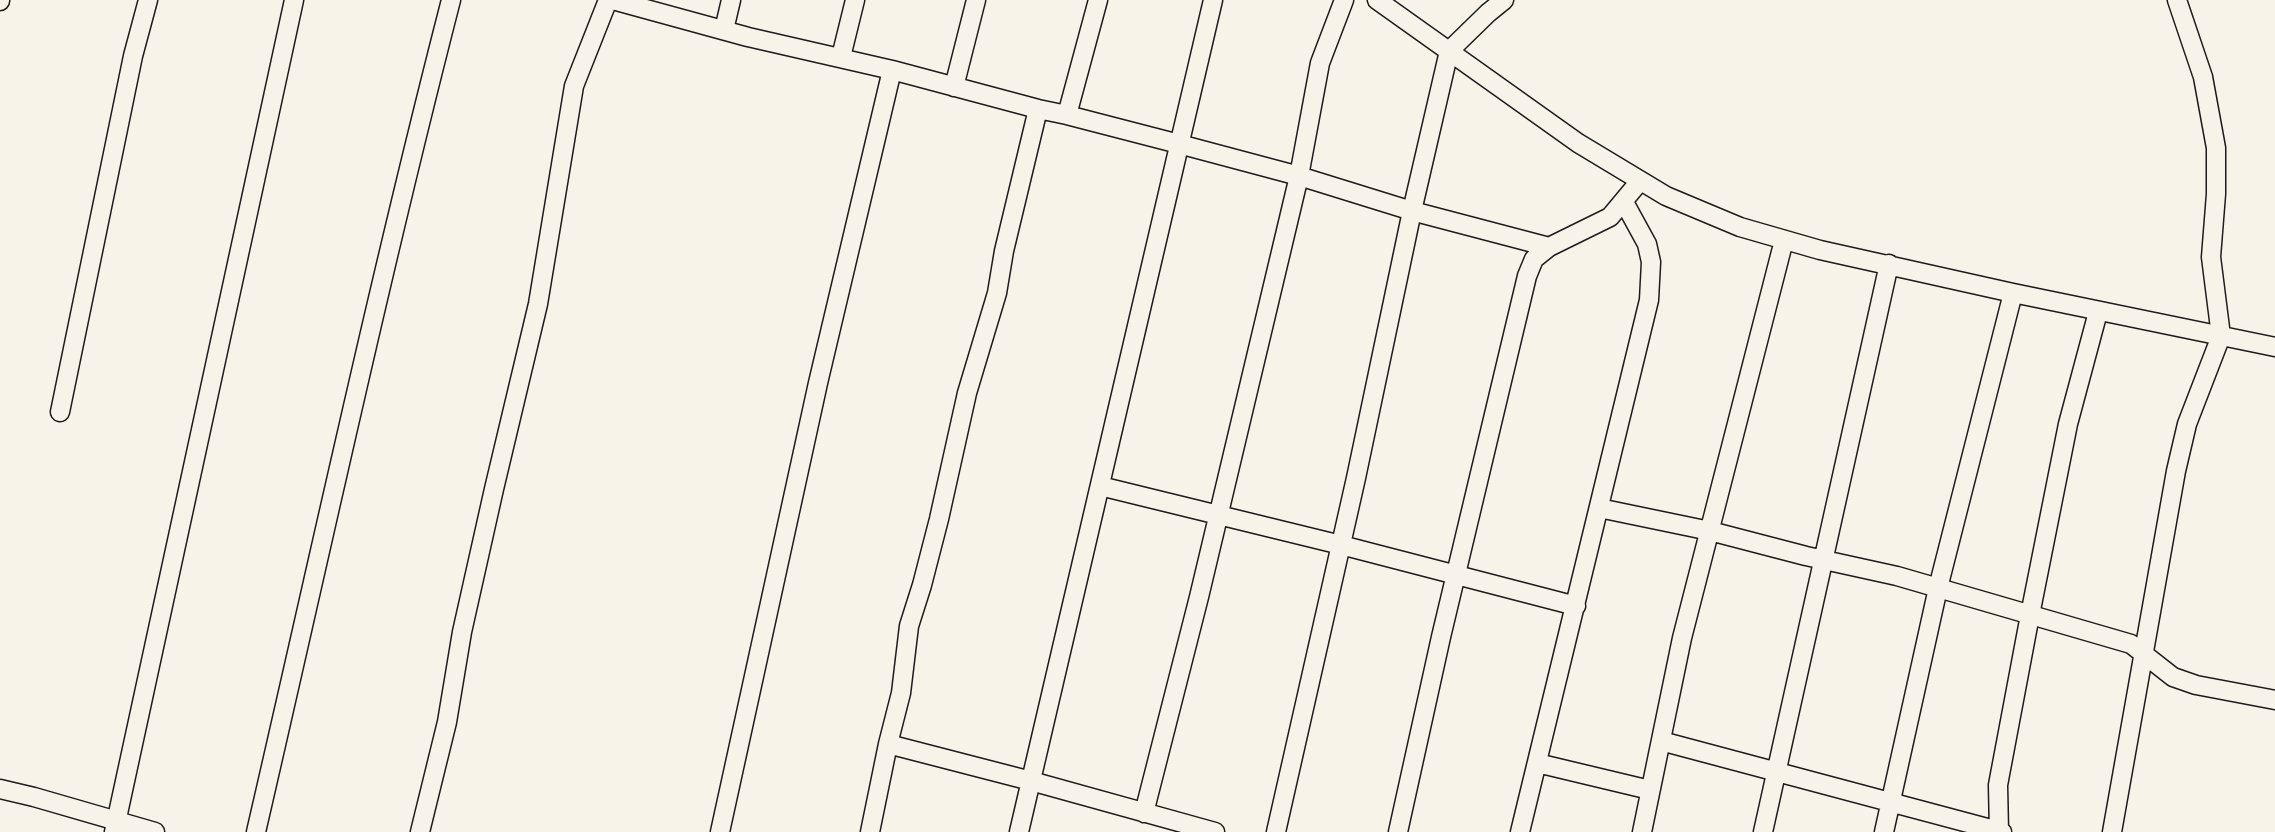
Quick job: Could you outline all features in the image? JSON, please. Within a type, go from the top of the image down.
[{"type":"street","points":[[60,412],[133,56],[148,0]]},
{"type":"street","points":[[116,826],[294,0]]},
{"type":"street","points":[[256,832],[367,345],[452,0]]},
{"type":"street","points":[[420,832],[447,722],[462,632],[538,304],[574,86],[608,0]]},
{"type":"street","points":[[613,0],[724,30],[892,70],[1038,109],[1179,144],[1299,176],[1412,212],[1549,247]]},
{"type":"street","points":[[724,30],[731,0]]},
{"type":"street","points":[[841,58],[854,0]]},
{"type":"street","points":[[954,87],[976,0]]},
{"type":"street","points":[[1067,115],[1098,0]]},
{"type":"street","points":[[1019,832],[1213,0]]},
{"type":"street","points":[[1144,813],[1218,515],[1299,176],[1320,63],[1344,0]]},
{"type":"street","points":[[1377,0],[1578,143],[1666,196],[1740,227],[1784,240],[2013,293],[2098,312],[2275,347]]},
{"type":"street","points":[[1276,832],[1341,545],[1412,212],[1449,51],[1504,0]]},
{"type":"street","points":[[2112,832],[2142,652],[2176,471],[2187,424],[2221,336],[2211,257],[2216,194],[2216,148],[2204,77],[2178,0]]},
{"type":"street","points":[[720,832],[817,390],[892,70]]},
{"type":"street","points":[[870,832],[888,744],[901,693],[909,626],[922,585],[939,519],[967,393],[997,293],[1004,251],[1038,109]]},
{"type":"street","points":[[1398,832],[1456,575],[1527,276],[1534,259],[1549,247],[1610,217],[1640,181]]},
{"type":"street","points":[[1520,832],[1649,300],[1651,262],[1647,244],[1624,202]]},
{"type":"street","points":[[1642,832],[1682,638],[1784,240]]},
{"type":"street","points":[[1763,832],[1825,560],[1889,264]]},
{"type":"street","points":[[1884,832],[1938,588],[2013,293]]},
{"type":"street","points":[[1661,741],[2000,832],[1998,785],[2030,615],[2068,424],[2098,312]]},
{"type":"street","points":[[1100,486],[1341,545],[1576,606]]},
{"type":"street","points":[[1599,508],[1710,531],[1825,560],[1897,576],[2131,644],[2173,677],[2196,685],[2275,700]]},
{"type":"street","points":[[888,744],[1031,780],[1215,832]]},
{"type":"street","points":[[1537,763],[1650,790]]},
{"type":"street","points":[[0,789],[116,826],[155,832]]}]
